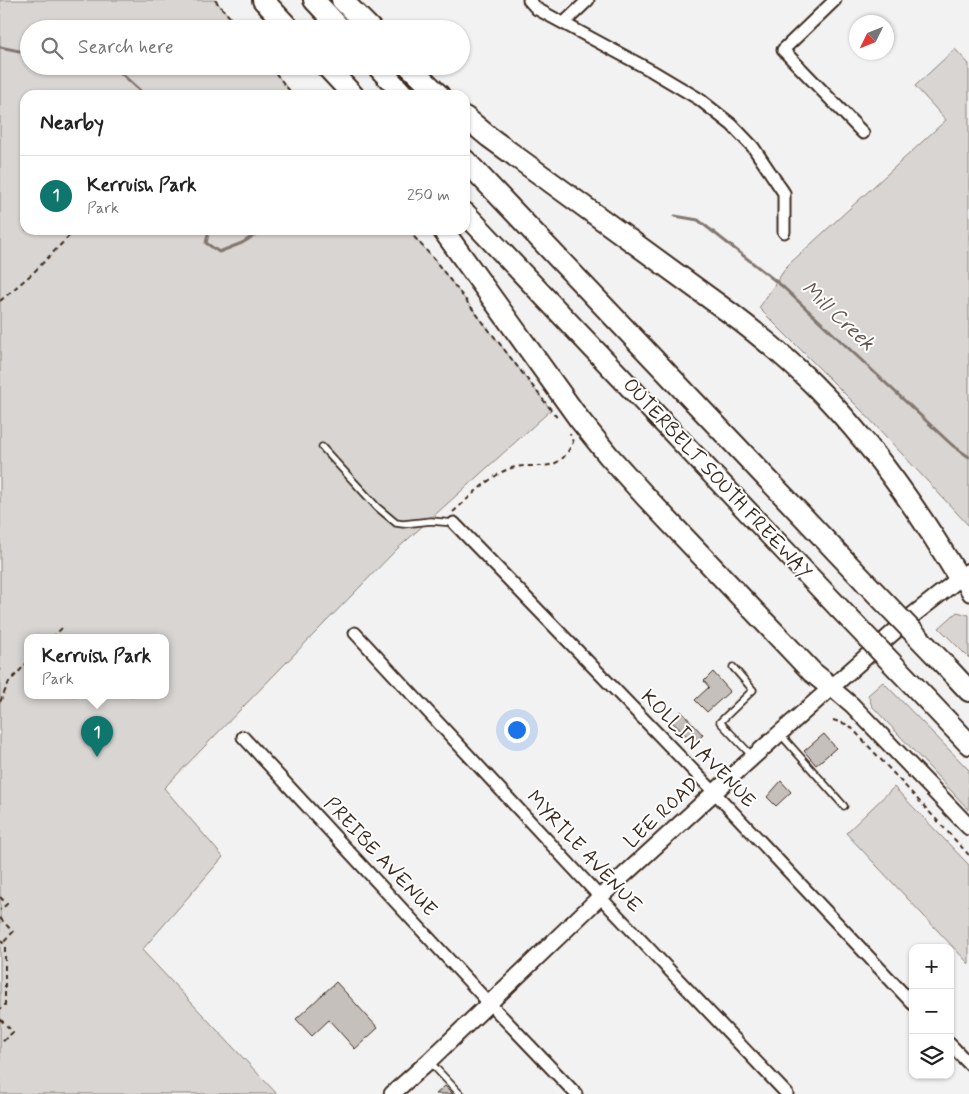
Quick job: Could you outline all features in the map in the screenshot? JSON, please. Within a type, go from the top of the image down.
[{"type":"highway","points":[[263,0],[282,20]]},
{"type":"highway","points":[[314,0],[333,20]]},
{"type":"highway","points":[[342,0],[362,20]]},
{"type":"highway","points":[[325,75],[336,90]]},
{"type":"highway","points":[[334,75],[348,90]]},
{"type":"highway","points":[[385,75],[399,90]]},
{"type":"highway","points":[[418,75],[434,90]]},
{"type":"highway","points":[[470,122],[730,313],[794,366],[829,401],[874,454],[966,581]]},
{"type":"highway","name":"OUTERBELT SOUTH FREEWAY","points":[[470,165],[969,691]]},
{"type":"highway","name":"OUTERBELT SOUTH FREEWAY","points":[[470,218],[969,744]]},
{"type":"highway","points":[[447,235],[608,455],[812,672],[832,688]]},
{"type":"main road","name":"LEE ROAD","points":[[392,1094],[600,897],[752,757],[907,621],[966,581]]},
{"type":"main road","points":[[832,688],[852,705],[969,827]]},
{"type":"street","points":[[529,0],[537,9],[565,22],[699,99],[732,125],[753,147],[784,193],[784,232]]},
{"type":"street","points":[[565,22],[588,0]]},
{"type":"street","points":[[835,0],[783,50],[863,133]]},
{"type":"street","name":"KOLLIN AVENUE","points":[[454,523],[714,792],[909,1000]]},
{"type":"street","name":"MYRTLE AVENUE","points":[[354,633],[787,1094]]},
{"type":"street","name":"PREIBE AVENUE","points":[[243,737],[489,1003],[576,1094]]},
{"type":"street","points":[[954,1048],[969,1064]]},
{"type":"lane","points":[[322,447],[377,507],[396,523],[431,521],[454,523]]},
{"type":"lane","points":[[733,668],[753,690],[720,722],[752,757]]},
{"type":"lane","points":[[780,733],[844,806]]},
{"type":"lane","points":[[429,1061],[460,1094]]},
{"type":"path","points":[[215,0],[232,20]]},
{"type":"path","points":[[277,75],[289,90]]},
{"type":"path","points":[[0,302],[70,235]]},
{"type":"path","points":[[412,235],[433,258],[561,422]]},
{"type":"path","points":[[442,522],[504,471],[517,467],[549,466],[557,462],[569,452],[573,442],[570,434]]},
{"type":"path","points":[[56,634],[62,628]]},
{"type":"path","points":[[0,702],[9,682],[24,666]]},
{"type":"path","points":[[833,720],[848,725],[969,855]]},
{"type":"path","points":[[0,898],[6,904],[0,910]]},
{"type":"path","points":[[0,918],[13,932],[3,943]]},
{"type":"path","points":[[0,940],[5,945],[5,1004],[0,1009]]},
{"type":"path","points":[[0,1019],[13,1032],[0,1044]]},
{"type":"shaded area","points":[[0,0],[215,0],[232,20],[20,20],[20,75],[277,75],[289,90],[20,90],[20,235],[412,235],[433,258],[551,410],[396,550],[164,788],[223,857],[142,950],[277,1094],[0,1094]]},
{"type":"shaded area","points":[[955,49],[969,64],[969,526],[863,412],[759,308],[787,266],[946,120],[915,86]]},
{"type":"shaded area","points":[[957,612],[969,615],[969,658],[939,628]]},
{"type":"shaded area","points":[[883,682],[969,770],[969,810],[872,706],[868,695]]},
{"type":"shaded area","points":[[894,787],[969,865],[969,964],[954,948],[954,944],[950,944],[846,833]]},
{"type":"building","points":[[713,672],[730,691],[707,712],[695,700],[709,687],[704,681]]},
{"type":"building","points":[[681,711],[703,735],[694,743],[671,721]]},
{"type":"building","points":[[824,734],[836,748],[816,765],[804,751]]},
{"type":"building","points":[[781,781],[791,792],[776,806],[767,797]]},
{"type":"building","points":[[336,982],[378,1028],[355,1049],[329,1020],[312,1036],[296,1019]]},
{"type":"building","points":[[445,1086],[453,1094],[436,1094]]},
{"type":"waterway","points":[[0,47],[20,51]]},
{"type":"waterway","points":[[123,75],[139,90]]},
{"type":"waterway","name":"Mill Creek","points":[[675,216],[698,220],[782,286],[952,445],[969,457]]},
{"type":"waterway","points":[[208,235],[206,243],[219,252],[242,243],[255,235]]},
{"type":"place","name":"Kerruish Park","points":[[97,757]]}]
